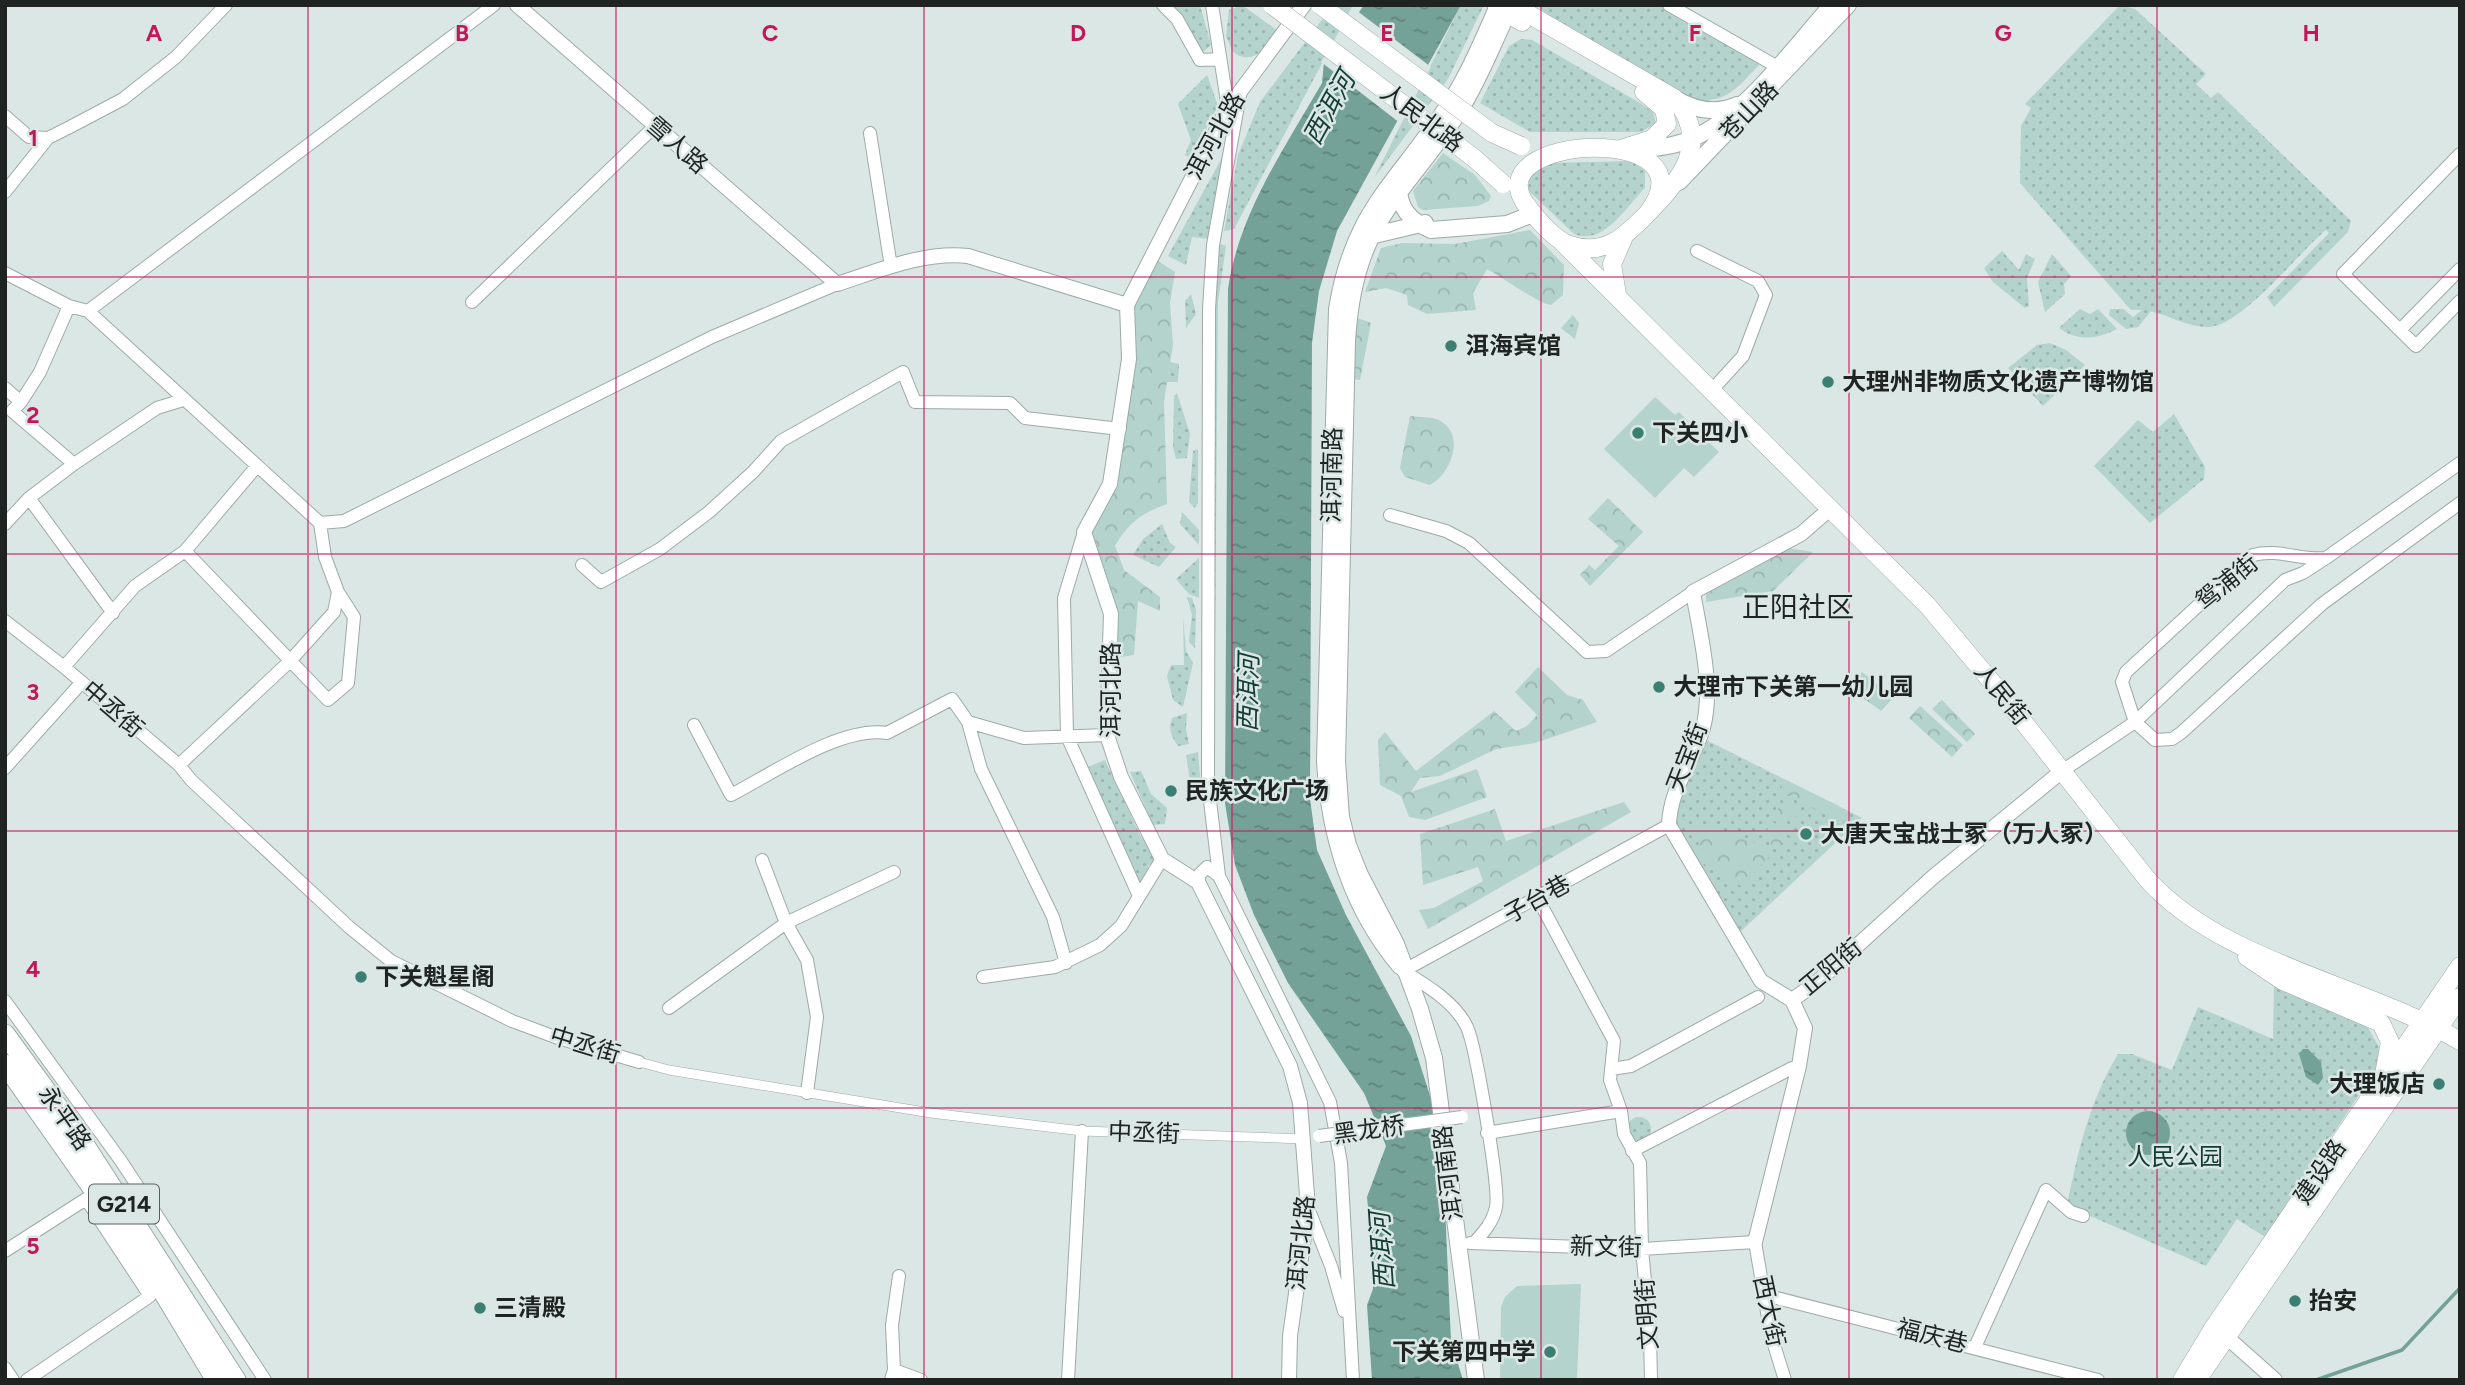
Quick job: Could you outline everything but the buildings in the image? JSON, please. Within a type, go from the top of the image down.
[{"type":"highway","name":"永平路","points":[[5,1034],[84,1144],[236,1380]]},
{"type":"highway","name":"永平路","points":[[5,1064],[148,1267],[216,1380]]},
{"type":"main road","name":"人民北路","points":[[1272,5],[1474,158],[1533,214]]},
{"type":"main road","name":"人民北路","points":[[1320,5],[1492,134],[1521,146],[1563,150]]},
{"type":"main road","name":"苍山路","points":[[1621,149],[1660,148],[1690,140],[1721,121],[1750,95],[1832,5]]},
{"type":"main road","name":"苍山路","points":[[1647,214],[1754,107],[1848,5]]},
{"type":"main road","points":[[1505,7],[1694,108],[1715,111],[1737,105],[1750,95]]},
{"type":"main road","points":[[1505,7],[1645,93],[1662,107],[1668,121],[1662,132],[1647,142],[1621,149],[1563,150],[1541,157],[1522,176],[1520,193],[1533,214],[1562,242],[1597,248],[1616,244],[1647,214],[1658,196],[1656,174],[1643,157],[1621,149]]},
{"type":"main road","name":"洱河南路","points":[[1476,1380],[1465,1244],[1434,1058],[1420,1009],[1403,971],[1396,944],[1360,875],[1348,845],[1341,817],[1337,761],[1349,321],[1363,238],[1376,200],[1455,95],[1505,7]]},
{"type":"main road","name":"洱河南路","points":[[1363,238],[1461,108],[1505,7]]},
{"type":"main road","points":[[1674,98],[1685,115],[1690,140],[1686,168],[1674,187]]},
{"type":"main road","points":[[1400,169],[1399,188],[1403,208],[1420,225],[1431,230],[1507,223],[1533,214]]},
{"type":"main road","points":[[1363,238],[1420,225]]},
{"type":"main road","points":[[1620,300],[1614,288],[1611,268],[1615,253],[1624,238]]},
{"type":"main road","name":"人民街","points":[[1562,242],[1831,508],[1955,637],[2156,888],[2182,912],[2207,929],[2253,951],[2431,1024],[2460,1041]]},
{"type":"main road","points":[[2207,929],[2278,979],[2381,1023],[2389,1037],[2390,1053],[2377,1088]]},
{"type":"main road","name":"建设路","points":[[2182,1380],[2220,1332],[2431,1024],[2460,966]]},
{"type":"main road","name":"建设路","points":[[2197,1380],[2220,1332],[2377,1088],[2431,1024],[2460,997]]},
{"type":"street","points":[[5,192],[48,138],[123,99],[176,57],[226,5]]},
{"type":"street","points":[[88,311],[494,5]]},
{"type":"street","points":[[1163,5],[1177,19],[1200,60],[1220,59]]},
{"type":"street","points":[[1212,5],[1228,108]]},
{"type":"street","name":"洱河北路","points":[[1162,859],[1121,777],[1107,735],[1111,614],[1084,532],[1110,484],[1129,359],[1127,305],[1228,108],[1304,5]]},
{"type":"street","points":[[1669,5],[1776,66]]},
{"type":"street","name":"雪人路","points":[[525,8],[837,284]]},
{"type":"street","points":[[1241,88],[1213,245],[1209,309],[1208,784],[1219,876],[1330,1102],[1341,1163],[1353,1380]]},
{"type":"street","points":[[5,116],[29,137],[48,138]]},
{"type":"street","points":[[472,302],[655,125]]},
{"type":"street","points":[[870,133],[891,267]]},
{"type":"street","points":[[2460,155],[2343,274],[2416,346],[2460,302]]},
{"type":"street","points":[[1697,251],[1758,281],[1766,295],[1742,356],[1712,390]]},
{"type":"street","points":[[320,523],[344,521],[700,343],[837,284],[891,267],[951,254],[968,256],[1127,305]]},
{"type":"street","points":[[2400,330],[2460,270]]},
{"type":"street","points":[[5,272],[69,306],[88,311],[320,523],[325,557],[338,592],[354,617],[348,682],[328,700],[186,551]]},
{"type":"street","points":[[69,306],[40,372],[12,411],[74,464]]},
{"type":"street","points":[[582,565],[601,582],[660,549],[709,512],[753,472],[780,441],[903,372],[915,402],[1010,403],[1025,418],[1120,429]]},
{"type":"street","points":[[5,388],[21,402]]},
{"type":"street","points":[[5,524],[29,498],[74,464],[157,408],[183,400]]},
{"type":"street","points":[[2062,771],[2134,722],[2286,580],[2326,558],[2460,463]]},
{"type":"street","points":[[65,667],[135,586],[186,551],[257,466]]},
{"type":"street","points":[[29,498],[113,613]]},
{"type":"street","points":[[2134,722],[2155,740],[2172,739],[2181,733],[2322,604],[2460,503]]},
{"type":"street","points":[[1390,515],[1446,531],[1469,543],[1587,652],[1606,652],[1693,592],[1801,534],[1831,508]]},
{"type":"street","points":[[1084,532],[1064,598],[1067,736],[1139,896]]},
{"type":"street","name":"鸳浦街","points":[[2134,722],[2122,682],[2126,672],[2253,555],[2267,551],[2310,560],[2326,558]]},
{"type":"street","points":[[179,765],[290,661],[334,612],[338,592]]},
{"type":"street","name":"天宝街","points":[[1693,592],[1706,678],[1703,726],[1669,804],[1669,825],[1761,981],[1792,1000]]},
{"type":"street","name":"中丞街","points":[[5,621],[65,667],[179,765],[191,780],[349,927],[391,961],[512,1021],[639,1062],[931,1113],[1082,1131],[1311,1137]]},
{"type":"street","points":[[5,768],[82,682]]},
{"type":"street","points":[[694,725],[731,795],[828,744],[875,731],[887,733],[952,699],[968,722],[987,781],[1053,917],[1066,963]]},
{"type":"street","points":[[968,722],[1024,738],[1107,735]]},
{"type":"street","name":"正阳街","points":[[1755,1242],[1805,1028],[1792,1000],[1816,983],[1933,877],[2062,771]]},
{"type":"street","name":"子台巷","points":[[1403,971],[1669,825]]},
{"type":"street","points":[[983,977],[1066,963],[1100,945],[1121,926],[1162,859],[1198,882],[1200,874],[1207,867],[1219,876]]},
{"type":"street","points":[[762,860],[786,923],[807,960],[817,1017],[807,1093]]},
{"type":"street","points":[[669,1008],[786,923],[894,872]]},
{"type":"street","name":"洱河北路","points":[[1198,882],[1290,1066],[1311,1137],[1308,1208],[1290,1336],[1289,1380]]},
{"type":"street","name":"文明街","points":[[1538,898],[1614,1041],[1610,1080],[1621,1111],[1625,1134],[1640,1163],[1642,1249],[1651,1380]]},
{"type":"street","points":[[1403,971],[1439,994],[1466,1026],[1478,1068],[1497,1204],[1486,1230],[1465,1244]]},
{"type":"street","points":[[1611,1069],[1631,1066],[1758,997]]},
{"type":"street","points":[[5,1001],[121,1161],[265,1380]]},
{"type":"street","points":[[1632,1151],[1793,1068]]},
{"type":"street","points":[[1487,1133],[1621,1111]]},
{"type":"street","name":"黑龙桥","points":[[1311,1137],[1484,1114]]},
{"type":"street","points":[[1068,1380],[1082,1131]]},
{"type":"street","points":[[1975,1347],[2046,1190],[2071,1212],[2083,1216]]},
{"type":"street","points":[[5,1251],[86,1199],[150,1296],[27,1380]]},
{"type":"street","points":[[1308,1208],[1331,1266],[1349,1324]]},
{"type":"street","name":"新文街","points":[[1465,1244],[1642,1249],[1755,1242]]},
{"type":"street","name":"西大街","points":[[1755,1242],[1771,1335],[1786,1380]]},
{"type":"street","points":[[899,1276],[891,1338],[893,1375],[921,1380]]},
{"type":"street","name":"福庆巷","points":[[1765,1296],[2098,1380]]},
{"type":"street","points":[[2220,1332],[2275,1380]]},
{"type":"street","points":[[5,1368],[13,1380]]},
{"type":"green space","points":[[1167,5],[1200,5],[1211,45],[1203,52],[1195,53],[1175,30],[1172,10]]},
{"type":"green space","points":[[1242,5],[1278,31],[1258,53],[1247,57],[1233,52],[1226,36],[1229,10]]},
{"type":"green space","points":[[1333,5],[1353,5],[1234,229],[1224,231],[1238,155],[1260,102]]},
{"type":"green space","points":[[1461,5],[1484,5],[1448,79],[1374,178]]},
{"type":"green space","points":[[1537,5],[1661,5],[1761,63],[1738,87],[1722,97],[1713,100],[1690,98],[1555,22]]},
{"type":"green space","points":[[2120,5],[2135,9],[2206,74],[2196,84],[2211,98],[2218,92],[2351,221],[2348,232],[2274,307],[2267,297],[2329,233],[2326,230],[2237,315],[2221,324],[2198,326],[2151,311],[2131,310],[2020,183],[2021,126],[2031,108],[2025,104]]},
{"type":"green space","points":[[1521,39],[1532,40],[1640,103],[1653,112],[1656,123],[1641,132],[1530,132],[1480,103],[1509,46]]},
{"type":"green space","points":[[1207,75],[1218,106],[1191,158],[1185,155],[1191,140],[1178,104]]},
{"type":"green space","points":[[1443,153],[1475,175],[1491,196],[1489,201],[1478,206],[1423,210],[1418,207],[1413,191]]},
{"type":"green space","points":[[1224,154],[1209,239],[1192,237],[1186,265],[1168,256]]},
{"type":"green space","points":[[1631,161],[1645,171],[1645,188],[1614,223],[1595,235],[1574,234],[1528,190],[1529,177],[1547,163]]},
{"type":"green space","points":[[1530,230],[1564,265],[1563,295],[1551,305],[1487,269],[1473,293],[1476,310],[1427,314],[1408,305],[1407,295],[1386,288],[1365,292],[1381,248],[1402,243],[1455,244]]},
{"type":"green space","points":[[1218,243],[1226,246],[1218,302],[1214,759],[1213,348]]},
{"type":"green space","points":[[2002,251],[2019,270],[2026,254],[2035,259],[2027,278],[2029,306],[2025,308],[1993,282],[1984,268]]},
{"type":"green space","points":[[2052,254],[2071,276],[2064,284],[2065,294],[2045,312],[2038,282]]},
{"type":"green space","points":[[1158,261],[1175,272],[1170,303],[1173,345],[1164,401],[1167,504],[1137,519],[1115,546],[1124,570],[1160,597],[1160,611],[1138,601],[1134,655],[1114,658],[1088,532],[1107,502],[1134,306]]},
{"type":"green space","points":[[1191,294],[1196,314],[1186,328],[1185,301]]},
{"type":"green space","points":[[2080,309],[2090,314],[2098,309],[2117,329],[2102,335],[2080,337],[2059,328]]},
{"type":"green space","points":[[2110,309],[2123,309],[2133,317],[2142,310],[2152,310],[2138,327],[2126,329],[2109,315]]},
{"type":"green space","points":[[1573,315],[1579,323],[1575,339],[1561,328]]},
{"type":"green space","points":[[1355,317],[1371,323],[1360,380],[1349,378]]},
{"type":"green space","points":[[2050,343],[2066,350],[2085,365],[2043,406],[2008,368],[2037,345]]},
{"type":"green space","points":[[1170,362],[1179,364],[1178,382],[1167,382]]},
{"type":"green space","points":[[1177,393],[1190,434],[1187,458],[1176,459],[1173,447],[1174,396]]},
{"type":"green space","points":[[1655,397],[1675,415],[1679,412],[1719,452],[1694,477],[1684,468],[1655,498],[1604,449]]},
{"type":"green space","points":[[2174,414],[2205,467],[2204,479],[2150,523],[2094,466],[2138,420],[2153,432]]},
{"type":"green space","points":[[1410,416],[1433,418],[1444,423],[1451,431],[1453,451],[1450,461],[1445,471],[1430,485],[1405,477],[1400,468]]},
{"type":"green space","points":[[1198,449],[1198,503],[1195,508],[1189,502],[1193,451]]},
{"type":"green space","points":[[1608,498],[1643,532],[1590,586],[1580,575],[1589,565],[1595,570],[1619,546],[1588,519]]},
{"type":"green space","points":[[1182,512],[1199,530],[1199,545],[1180,524]]},
{"type":"green space","points":[[1162,524],[1170,543],[1176,547],[1159,567],[1133,555],[1143,539]]},
{"type":"green space","points":[[1788,548],[1813,552],[1773,591],[1706,602],[1706,591]]},
{"type":"green space","points":[[1199,558],[1199,598],[1189,594],[1176,579]]},
{"type":"green space","points":[[1187,597],[1192,598],[1196,610],[1195,648],[1189,642],[1192,615]]},
{"type":"green space","points":[[1183,616],[1186,651],[1193,663],[1183,707],[1173,700],[1167,676],[1171,665],[1184,665]]},
{"type":"green space","points":[[1538,667],[1567,695],[1583,700],[1597,722],[1535,743],[1496,749],[1440,776],[1420,778],[1411,792],[1477,769],[1487,797],[1425,820],[1409,817],[1401,796],[1380,785],[1378,740],[1385,732],[1416,771],[1494,711],[1516,731],[1527,726],[1537,715],[1515,692]]},
{"type":"green space","points":[[1862,672],[1894,697],[1881,711],[1849,688]]},
{"type":"green space","points":[[1942,700],[1975,734],[1967,742],[1932,709]]},
{"type":"green space","points":[[1920,706],[1963,745],[1952,757],[1909,718]]},
{"type":"green space","points":[[1187,713],[1189,744],[1178,746],[1171,733],[1172,718]]},
{"type":"green space","points":[[1702,738],[1862,818],[1739,933],[1673,824],[1683,780]]},
{"type":"green space","points":[[1198,752],[1201,789],[1197,791],[1191,786],[1186,755]]},
{"type":"green space","points":[[1105,760],[1141,837],[1148,841],[1156,859],[1148,866],[1148,877],[1139,885],[1088,767]]},
{"type":"green space","points":[[1141,771],[1151,794],[1167,808],[1165,824],[1153,825],[1130,772]]},
{"type":"green space","points":[[1786,780],[1839,806],[1840,817],[1831,824],[1826,813],[1808,807],[1780,790]]},
{"type":"green space","points":[[1784,801],[1792,801],[1798,811],[1792,821],[1784,821],[1778,815],[1778,807]]},
{"type":"green space","points":[[1624,802],[1631,812],[1428,929],[1419,910],[1434,908],[1483,881],[1478,867],[1423,885],[1420,834],[1495,809],[1506,841]]},
{"type":"green space","points":[[1772,822],[1787,829],[1787,838],[1777,849],[1763,837]]},
{"type":"green space","points":[[1702,825],[1751,841],[1773,853],[1741,886],[1704,864],[1701,868],[1694,855],[1700,844],[1694,837],[1696,827]]},
{"type":"green space","name":"人民公园","points":[[2274,983],[2364,1021],[2379,1047],[2378,1066],[2265,1237],[2237,1219],[2206,1266],[2067,1206],[2080,1146],[2092,1109],[2118,1054],[2132,1054],[2172,1070],[2198,1007],[2273,1039]]},
{"type":"green space","points":[[1639,1117],[1647,1121],[1651,1129],[1647,1137],[1639,1141],[1631,1137],[1627,1129],[1631,1121]]},
{"type":"green space","points":[[1581,1284],[1577,1380],[1500,1380],[1501,1307],[1505,1297],[1517,1286]]},
{"type":"water","name":"西洱河","points":[[1364,5],[1461,5],[1337,231],[1319,291],[1312,343],[1310,799],[1317,850],[1346,915],[1411,1036],[1432,1102],[1434,1137],[1440,1145],[1443,1161],[1451,1341],[1463,1380],[1372,1380],[1367,1305],[1373,1289],[1372,1248],[1367,1197],[1386,1146],[1364,1093],[1288,983],[1254,915],[1235,865],[1225,803],[1228,289],[1242,234],[1265,182],[1322,83],[1324,62]]},
{"type":"water","points":[[2303,1049],[2308,1049],[2321,1062],[2323,1078],[2318,1085],[2306,1077],[2299,1054]]},
{"type":"water","points":[[2148,1111],[2157,1112],[2164,1117],[2169,1124],[2169,1142],[2164,1149],[2157,1154],[2148,1155],[2139,1154],[2132,1149],[2127,1142],[2126,1133],[2127,1124],[2132,1117],[2139,1112]]},
{"type":"pier","points":[[1356,10],[1431,67],[1400,123],[1321,62]]},
{"type":"waterway","points":[[2316,1380],[2402,1350],[2460,1288]]},
{"type":"place","name":"洱海宾馆","points":[[1451,346]]},
{"type":"place","name":"大理州非物质文化遗产博物馆","points":[[1828,382]]},
{"type":"place","name":"下关四小","points":[[1638,433]]},
{"type":"place","name":"大理市下关第一幼儿园","points":[[1659,687]]},
{"type":"place","name":"民族文化广场","points":[[1171,791]]},
{"type":"place","name":"大唐天宝战士冢（万人冢）","points":[[1806,834]]},
{"type":"place","name":"下关魁星阁","points":[[361,977]]},
{"type":"place","name":"大理饭店","points":[[2439,1084]]},
{"type":"place","name":"抬安","points":[[2295,1301]]},
{"type":"place","name":"三清殿","points":[[480,1308]]},
{"type":"place","name":"下关第四中学","points":[[1550,1352]]},
{"type":"district","name":"正阳社区","points":[[1798,607]]}]
